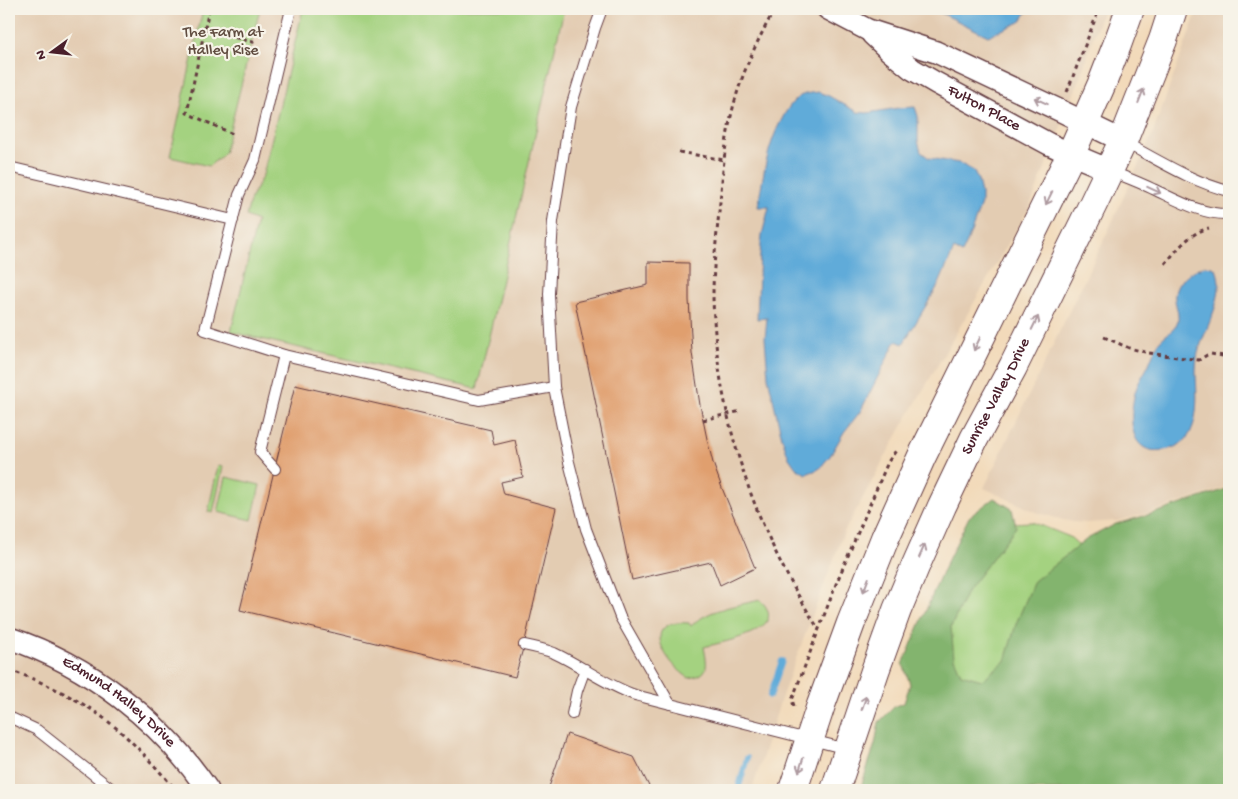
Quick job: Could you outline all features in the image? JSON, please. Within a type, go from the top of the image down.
[{"type":"main road","points":[[793,790],[854,615],[902,498],[1071,154],[1117,45],[1130,9]]},
{"type":"main road","name":"Sunrise Valley Drive","points":[[836,790],[897,610],[974,438],[1013,367],[1123,141],[1173,9]]},
{"type":"street","name":"Fulton Place","points":[[828,9],[868,30],[936,52],[1123,141]]},
{"type":"street","name":"Fulton Place","points":[[868,30],[890,51],[912,68],[1071,154],[1109,170]]},
{"type":"street","name":"Edmund Halley Drive","points":[[9,638],[68,664],[93,678],[127,703],[166,739],[208,790]]},
{"type":"lane","points":[[291,9],[255,160],[243,187],[233,220],[205,330],[284,355],[479,400],[554,388]]},
{"type":"lane","points":[[602,9],[594,28],[571,107],[553,221],[549,294],[554,388],[568,462],[586,529],[620,616],[670,704]]},
{"type":"lane","points":[[1123,141],[1215,188],[1229,191]]},
{"type":"lane","points":[[9,168],[233,220]]},
{"type":"lane","points":[[1109,170],[1191,206],[1212,213],[1229,214]]},
{"type":"lane","points":[[275,469],[260,452],[284,355]]},
{"type":"lane","points":[[524,645],[552,652],[619,689],[635,695],[849,750]]},
{"type":"lane","points":[[572,714],[585,669]]},
{"type":"lane","points":[[9,717],[37,730],[113,790]]},
{"type":"path","points":[[209,9],[187,113],[235,135]]},
{"type":"path","points":[[1070,84],[1099,9]]},
{"type":"path","points":[[770,18],[752,51],[730,119],[716,243],[713,295],[716,345],[732,438],[743,473],[775,553],[819,628]]},
{"type":"path","points":[[204,30],[257,43]]},
{"type":"path","points":[[679,152],[724,160]]},
{"type":"path","points":[[1165,264],[1190,236],[1211,227]]},
{"type":"path","points":[[1104,337],[1129,348],[1149,352],[1199,360],[1211,354],[1229,358]]},
{"type":"path","points":[[703,420],[741,411]]},
{"type":"path","points":[[9,670],[59,691],[93,710],[124,736],[176,790]]},
{"type":"shaded area","points":[[9,9],[1103,9],[1078,83],[1030,206],[900,430],[844,532],[783,693],[752,790],[9,790]]},
{"type":"shaded area","points":[[1198,9],[1229,9],[1229,486],[1152,512],[1117,521],[1087,523],[1063,520],[1036,512],[984,488],[1108,231],[1152,135]]},
{"type":"green space","name":"The Farm at Halley Rise","points":[[203,9],[260,9],[224,154],[209,166],[170,157]]},
{"type":"green space","points":[[303,9],[564,9],[477,389],[231,332],[257,221],[246,216],[251,198],[263,175]]},
{"type":"green space","points":[[218,466],[223,467],[213,513],[208,512]]},
{"type":"green space","points":[[226,477],[260,485],[252,520],[218,512]]},
{"type":"green space","points":[[1229,488],[1229,790],[860,790],[875,744],[879,722],[895,706],[904,703],[910,684],[903,664],[944,568],[969,517],[994,498],[1012,509],[1016,527],[968,590],[951,627],[954,658],[961,674],[982,680],[1005,661],[1016,624],[1034,581],[1087,539],[1116,524]]},
{"type":"green space","points":[[1032,522],[1070,537],[1083,549],[1029,647],[974,690],[928,648],[1010,523]]},
{"type":"green space","points":[[760,600],[768,611],[768,620],[751,633],[704,647],[706,668],[696,677],[689,678],[672,663],[665,653],[660,635],[664,628],[673,624],[689,623],[691,626],[715,611]]},
{"type":"water","points":[[933,9],[1029,9],[1020,22],[988,36]]},
{"type":"water","points":[[818,92],[857,112],[867,113],[915,107],[918,116],[918,141],[921,152],[929,158],[959,163],[974,171],[981,193],[981,204],[962,253],[954,249],[939,284],[903,344],[896,341],[860,412],[819,469],[806,474],[796,468],[789,458],[782,438],[768,377],[765,338],[767,318],[757,319],[762,235],[769,207],[758,207],[769,150],[783,117],[797,98]]},
{"type":"water","points":[[1205,266],[1216,269],[1219,279],[1219,290],[1214,311],[1197,356],[1197,391],[1194,424],[1187,438],[1174,447],[1153,450],[1144,448],[1134,435],[1132,426],[1132,406],[1135,393],[1157,345],[1161,339],[1174,329],[1177,323],[1178,314],[1175,294],[1179,283],[1188,274]]},
{"type":"building","points":[[648,262],[689,263],[692,353],[707,439],[722,488],[755,568],[720,585],[711,562],[632,580],[575,302],[648,285]]},
{"type":"building","points":[[295,385],[491,430],[494,445],[515,440],[523,477],[501,482],[504,494],[556,508],[515,677],[240,610]]},
{"type":"building","points":[[567,734],[634,757],[651,790],[548,790]]},
{"type":"waterway","points":[[770,696],[782,661]]},
{"type":"waterway","points":[[738,790],[747,758]]}]
